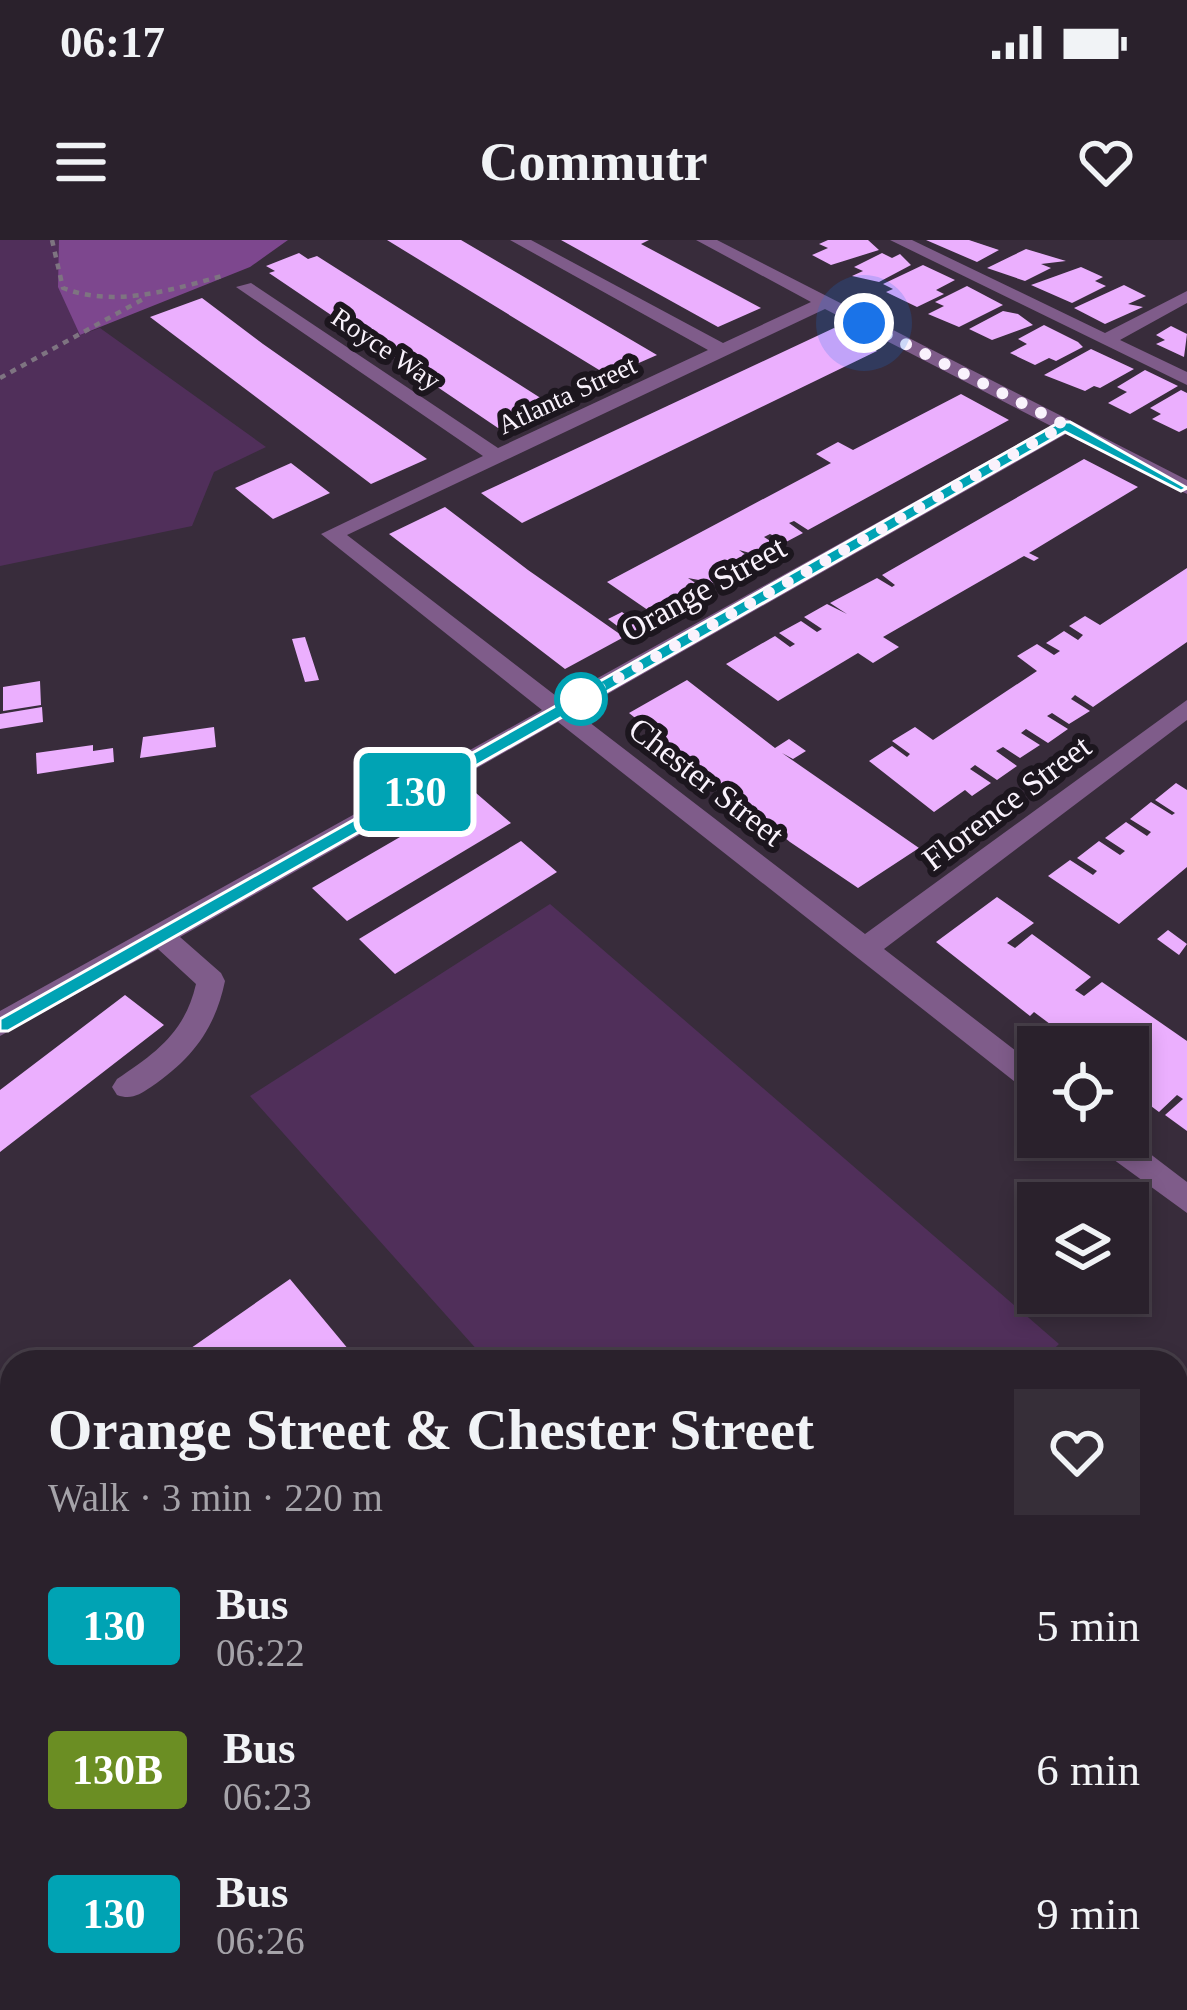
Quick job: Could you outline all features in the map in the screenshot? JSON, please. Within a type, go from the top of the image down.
[{"type":"street","points":[[518,240],[722,352]]},
{"type":"street","points":[[704,240],[1187,488]]},
{"type":"street","points":[[898,240],[1187,379]]},
{"type":"street","name":"Royce Way","points":[[236,281],[498,457]]},
{"type":"street","points":[[1105,340],[1187,296]]},
{"type":"street","name":"Atlanta Street","points":[[332,534],[824,303]]},
{"type":"street","name":"Orange Street","points":[[0,1025],[1065,425]]},
{"type":"street","name":"Chester Street","points":[[332,534],[1017,1068]]},
{"type":"street","name":"Florence Street","points":[[865,949],[1187,708]]},
{"type":"street","points":[[127,1087],[176,1055],[205,1016],[212,981],[160,935]]},
{"type":"street","points":[[1133,1158],[1187,1199]]},
{"type":"path","points":[[52,240],[63,288],[80,297],[149,296],[236,281]]},
{"type":"path","points":[[0,378],[149,296]]},
{"type":"shaded area","points":[[0,240],[59,240],[80,335],[100,328],[266,447],[214,472],[192,526],[0,566]]},
{"type":"shaded area","points":[[59,240],[288,240],[250,267],[80,335],[58,287]]},
{"type":"shaded area","points":[[550,904],[1017,1308],[1017,1314],[1024,1314],[1059,1344],[1053,1350],[477,1350],[250,1096]]},
{"type":"building","points":[[387,240],[461,240],[657,355],[609,376]]},
{"type":"building","points":[[561,240],[649,240],[641,244],[761,308],[718,327]]},
{"type":"building","points":[[868,240],[879,250],[831,265],[812,255],[828,248],[819,244]]},
{"type":"building","points":[[926,240],[969,240],[999,250],[977,262]]},
{"type":"building","points":[[1026,249],[1066,261],[1041,264],[1051,268],[1025,281],[987,268]]},
{"type":"building","points":[[299,253],[308,259],[317,256],[550,404],[498,428],[269,273],[275,271],[266,266]]},
{"type":"building","points":[[882,253],[892,258],[900,254],[911,265],[879,282],[852,276],[863,271],[854,267]]},
{"type":"building","points":[[923,265],[955,280],[936,290],[944,294],[917,307],[886,292],[893,289],[883,284]]},
{"type":"building","points":[[1081,267],[1103,277],[1095,281],[1106,286],[1072,303],[1031,285]]},
{"type":"building","points":[[1124,285],[1146,296],[1128,304],[1143,307],[1105,324],[1074,308]]},
{"type":"building","points":[[967,286],[1003,305],[959,327],[928,314],[944,306],[935,302]]},
{"type":"building","points":[[202,298],[427,459],[371,484],[150,317]]},
{"type":"building","points":[[1003,311],[1018,314],[1033,325],[992,340],[969,329]]},
{"type":"building","points":[[1044,325],[1083,347],[1056,361],[1049,358],[1035,365],[1010,353],[1027,344],[1018,339]]},
{"type":"building","points":[[1171,326],[1187,334],[1184,357],[1156,344],[1165,340],[1156,335]]},
{"type":"building","points":[[834,328],[877,351],[522,523],[481,493]]},
{"type":"building","points":[[1091,349],[1134,369],[1085,391],[1044,375]]},
{"type":"building","points":[[1145,370],[1178,386],[1130,414],[1108,403],[1127,392],[1117,387]]},
{"type":"building","points":[[1181,390],[1187,393],[1187,428],[1179,432],[1152,419],[1161,414],[1150,408]]},
{"type":"building","points":[[961,394],[1009,420],[808,530],[794,521],[789,523],[803,533],[786,542],[770,534],[764,537],[778,546],[761,556],[739,550],[753,560],[730,569],[735,572],[715,583],[688,578],[703,588],[678,597],[682,600],[655,615],[607,582],[831,463],[816,454],[838,442],[853,450]]},
{"type":"building","points":[[1084,459],[1138,487],[1029,553],[1039,558],[1034,561],[1024,556],[883,637],[899,647],[873,663],[858,653],[778,701],[726,664],[775,636],[790,647],[795,644],[779,633],[801,621],[817,632],[822,629],[804,617],[827,604],[847,614],[830,603],[877,578],[892,587],[895,585],[882,575]]},
{"type":"building","points":[[291,463],[330,493],[273,519],[235,488]]},
{"type":"building","points":[[445,507],[624,637],[565,669],[389,534]]},
{"type":"building","points":[[1187,568],[1187,642],[1093,707],[1075,695],[1071,699],[1090,711],[1069,724],[1052,713],[1047,716],[1068,729],[1048,743],[1026,729],[1021,733],[1040,745],[1020,758],[1003,747],[996,751],[1017,766],[997,780],[975,765],[970,769],[991,783],[972,796],[965,790],[934,812],[869,761],[892,746],[907,757],[910,754],[892,741],[915,727],[933,740],[1037,671],[1017,656],[1037,644],[1054,655],[1060,651],[1046,643],[1064,631],[1078,640],[1083,635],[1069,626],[1085,616],[1100,625]]},
{"type":"building","points":[[622,612],[642,627],[628,634],[608,619]]},
{"type":"building","points":[[305,637],[319,680],[305,682],[292,639]]},
{"type":"building","points":[[687,680],[775,748],[789,739],[806,751],[793,759],[782,753],[919,848],[858,888],[790,842],[629,713]]},
{"type":"building","points":[[40,681],[41,705],[3,711],[3,687]]},
{"type":"building","points":[[42,707],[43,722],[0,729],[0,714]]},
{"type":"building","points":[[214,727],[216,747],[140,758],[143,737]]},
{"type":"building","points":[[93,745],[93,751],[113,748],[114,762],[37,774],[36,753]]},
{"type":"building","points":[[1176,783],[1187,790],[1187,867],[1119,924],[1048,876],[1070,860],[1093,875],[1097,871],[1077,858],[1099,841],[1120,855],[1125,851],[1105,838],[1126,822],[1147,836],[1151,832],[1130,819],[1151,802],[1175,813],[1155,800]]},
{"type":"building","points":[[476,793],[511,823],[347,921],[312,888]]},
{"type":"building","points":[[521,841],[557,872],[395,974],[359,939]]},
{"type":"building","points":[[997,897],[1034,923],[1007,943],[1015,948],[1032,934],[1091,977],[1075,990],[1084,996],[1102,982],[1187,1041],[1187,1131],[1165,1115],[1183,1099],[1177,1095],[1159,1112],[1149,1105],[1149,1026],[1047,1026],[1050,1024],[1034,1012],[1030,1016],[936,942]]},
{"type":"building","points":[[1168,930],[1187,944],[1179,955],[1157,939]]},
{"type":"building","points":[[125,995],[164,1025],[0,1152],[0,1090]]},
{"type":"building","points":[[290,1279],[349,1350],[188,1350]]},
{"type":"bus line","name":"130","points":[[0,1025],[1065,425],[1187,488]]},
{"type":"route","points":[[581,699],[1065,425],[864,323]]}]
